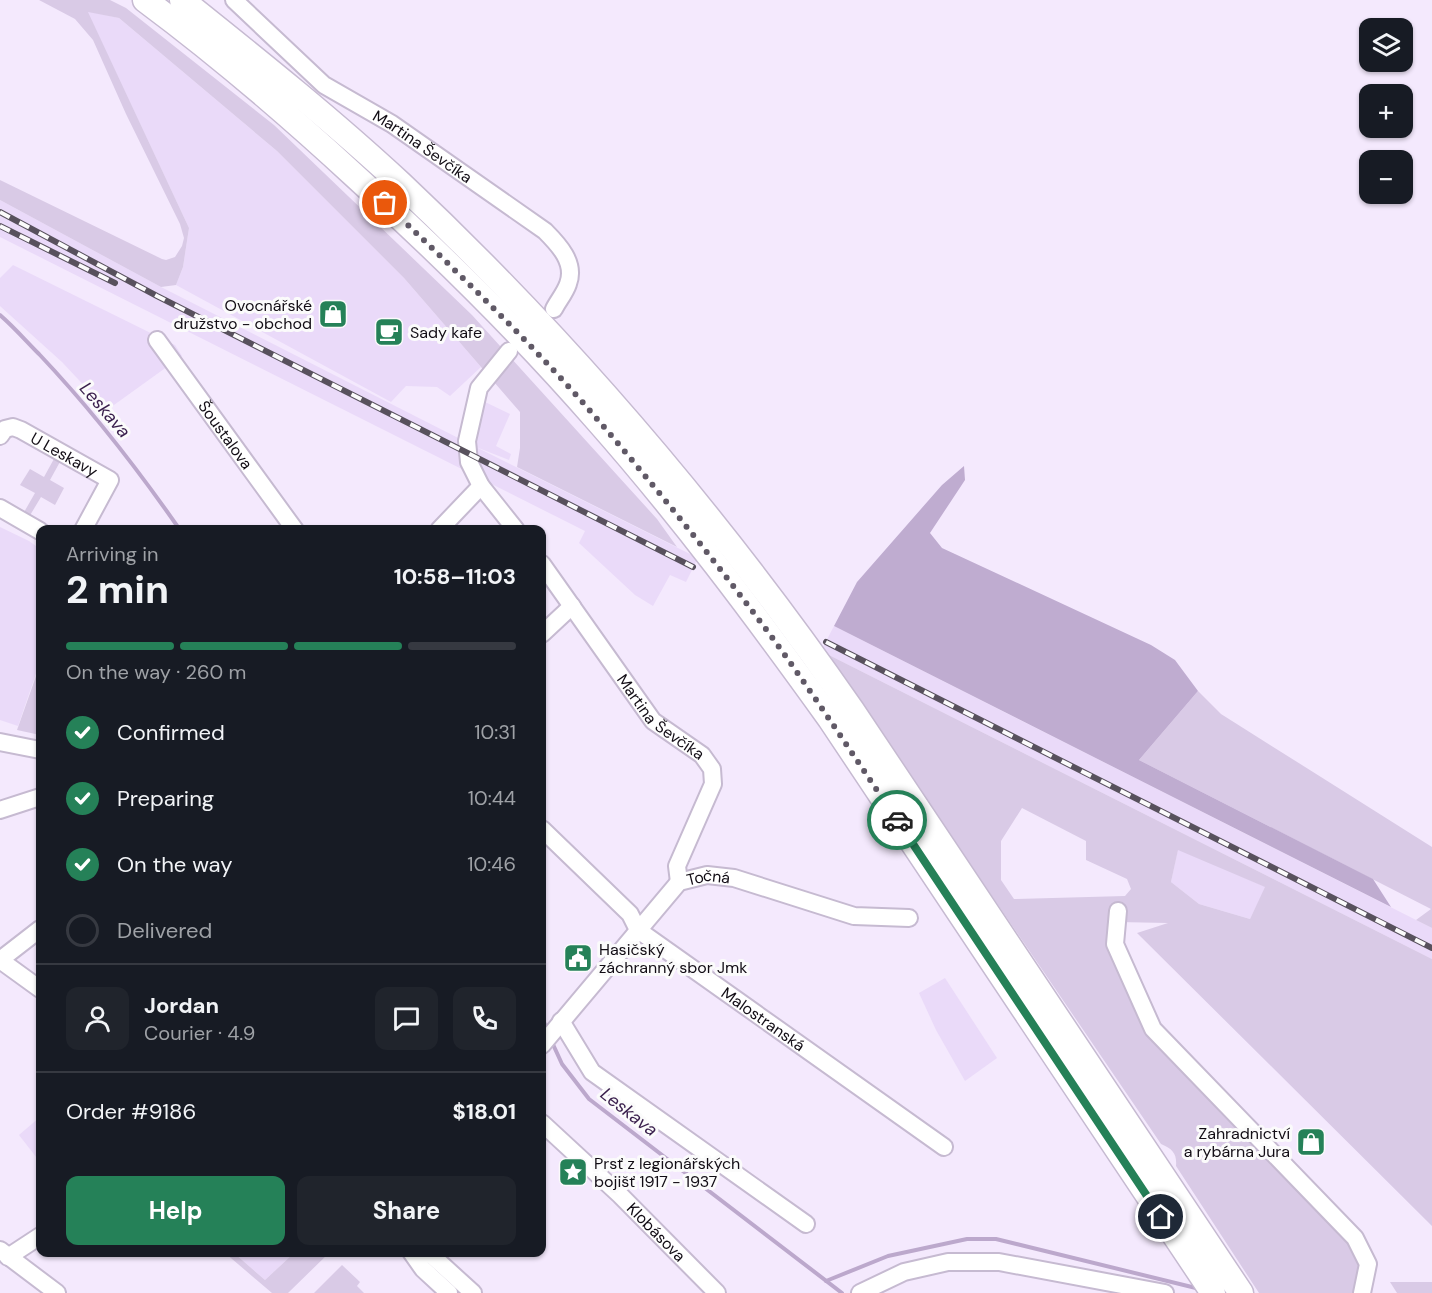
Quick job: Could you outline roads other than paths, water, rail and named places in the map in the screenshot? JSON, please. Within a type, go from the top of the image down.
[{"type":"highway","points":[[145,0],[238,72],[385,203],[463,278],[560,378],[598,421],[721,571],[823,710],[1213,1293]]},
{"type":"highway","points":[[182,0],[324,115],[401,184],[578,365],[671,471],[805,643],[839,691],[1241,1293]]},
{"type":"street","name":"Martina Ševčíka","points":[[234,0],[324,85],[392,124],[545,231],[557,243],[568,260],[569,282],[554,309]]},
{"type":"street","name":"Šoustalova","points":[[157,340],[291,525]]},
{"type":"street","points":[[509,351],[479,388],[466,441],[469,462],[481,486],[512,525]]},
{"type":"street","name":"U Leskavy","points":[[0,436],[5,429],[14,427],[110,480],[86,525]]},
{"type":"street","points":[[444,525],[481,486]]},
{"type":"street","points":[[0,508],[36,529]]},
{"type":"street","name":"Martina Ševčíka","points":[[546,570],[653,721],[702,755],[712,769],[713,784],[677,866],[679,882]]},
{"type":"street","points":[[546,630],[572,606]]},
{"type":"street","points":[[0,742],[36,749]]},
{"type":"street","points":[[0,810],[36,798]]},
{"type":"street","name":"Malostranská","points":[[546,833],[630,914],[638,930],[944,1147]]},
{"type":"street","name":"Točná","points":[[546,1039],[679,882],[707,874],[735,878],[854,916],[909,918]]},
{"type":"street","points":[[1118,911],[1115,944],[1153,1029],[1355,1238],[1368,1264],[1362,1293]]},
{"type":"street","points":[[36,932],[0,960],[36,986]]},
{"type":"street","points":[[559,1024],[592,1072],[806,1224]]},
{"type":"street","name":"Klobásova","points":[[546,1127],[620,1195],[717,1293]]},
{"type":"street","points":[[36,1238],[4,1254],[57,1293]]},
{"type":"street","points":[[415,1257],[423,1269],[449,1293]]},
{"type":"street","points":[[434,1257],[474,1293]]},
{"type":"street","points":[[862,1292],[904,1272],[948,1262],[999,1262],[1165,1293]]},
{"type":"waterway","name":"Leskava","points":[[0,315],[39,354],[95,418],[176,525]]},
{"type":"waterway","name":"Leskava","points":[[551,1040],[562,1064],[589,1099],[842,1293]]},
{"type":"waterway","points":[[826,1281],[888,1256],[967,1239],[996,1239],[1200,1289]]},
{"type":"railway","points":[[0,212],[157,296],[693,567]]},
{"type":"railway","points":[[0,226],[115,283]]},
{"type":"railway","points":[[826,642],[1432,948]]},
{"type":"place","name":"Ovocnářské družstvo - obchod","points":[[333,314]]},
{"type":"place","name":"Sady kafe","points":[[389,332]]},
{"type":"place","name":"Hasičský záchranný sbor Jmk","points":[[578,958]]},
{"type":"place","name":"Zahradnictví a rybárna Jura","points":[[1311,1142]]},
{"type":"place","name":"Prsť z legionářských bojišť 1917 - 1937","points":[[573,1172]]}]
